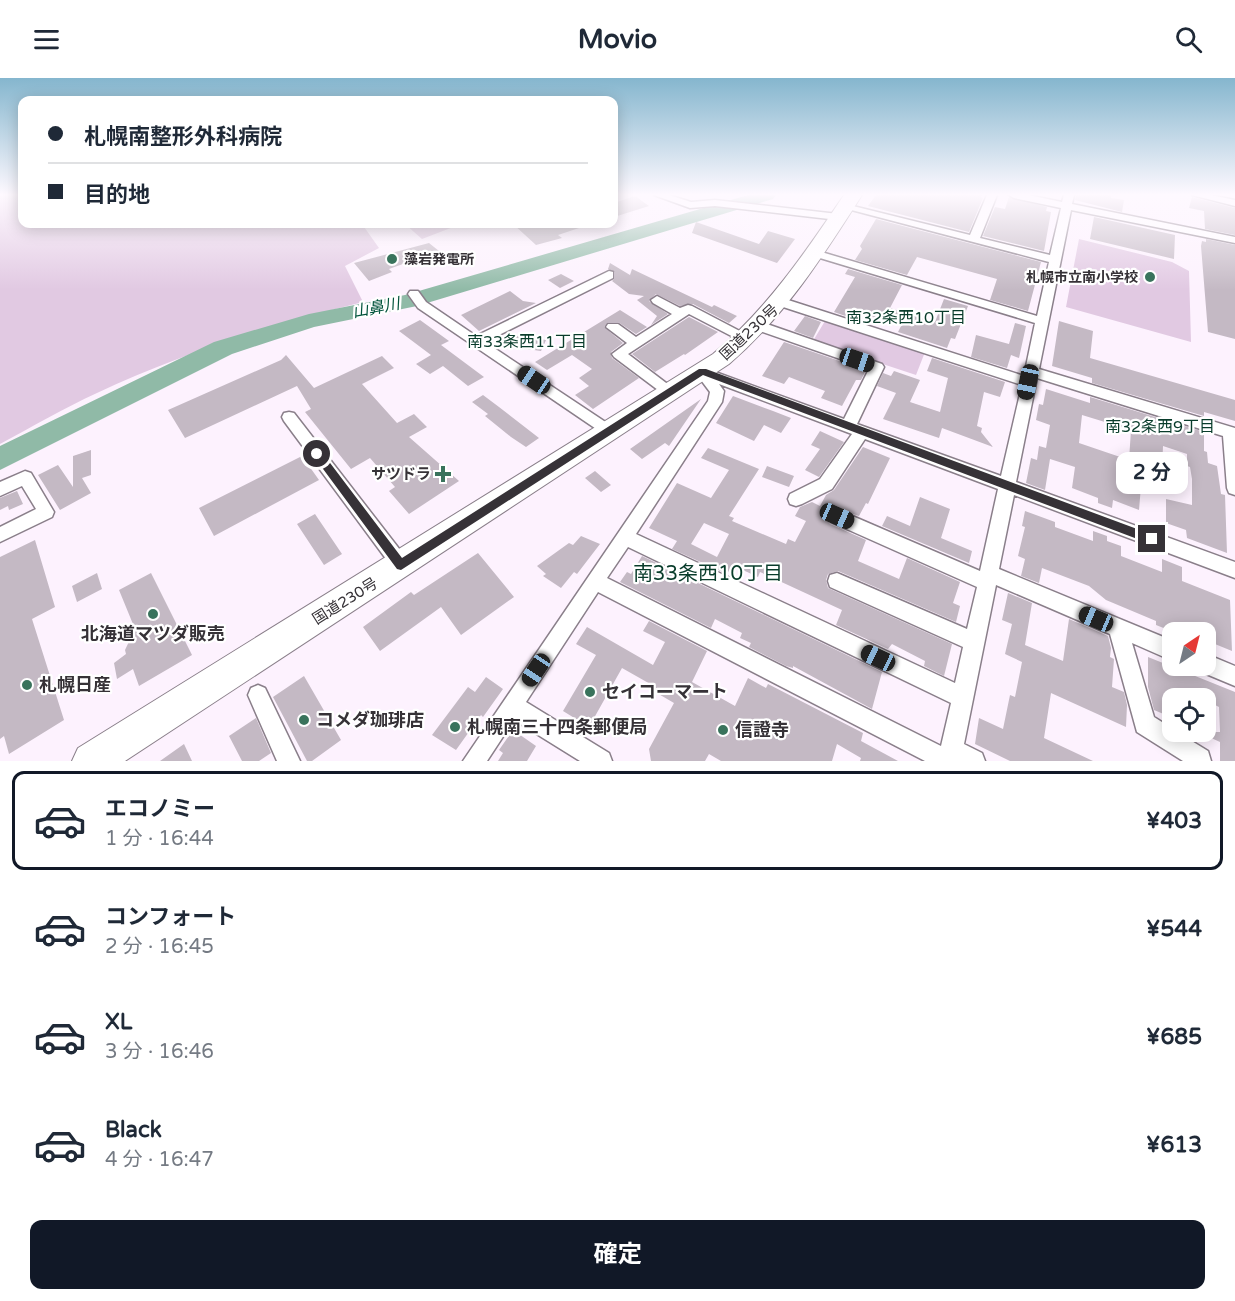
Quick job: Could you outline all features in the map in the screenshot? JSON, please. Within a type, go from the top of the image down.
[{"type":"highway","name":"国道230号","points":[[97,759],[702,372],[752,332],[781,302],[832,227]]},
{"type":"street","points":[[925,227],[1055,260]]},
{"type":"street","points":[[974,240],[979,227]]},
{"type":"street","points":[[950,757],[1062,227]]},
{"type":"street","points":[[1180,227],[1235,240]]},
{"type":"street","points":[[814,253],[1041,321]]},
{"type":"street","points":[[476,341],[609,275]]},
{"type":"street","points":[[418,299],[608,430]]},
{"type":"street","points":[[657,300],[681,314]]},
{"type":"street","points":[[781,302],[1029,376],[1232,433],[1235,488]]},
{"type":"street","points":[[671,392],[619,354],[688,309],[752,332],[877,366],[855,429],[826,484],[796,500]]},
{"type":"street","points":[[613,327],[637,343]]},
{"type":"street","points":[[702,372],[1235,570]]},
{"type":"street","points":[[474,761],[715,402],[717,391],[702,372]]},
{"type":"street","points":[[289,417],[401,565]]},
{"type":"street","points":[[0,489],[25,477],[46,512],[0,535]]},
{"type":"street","points":[[837,516],[1162,646]]},
{"type":"street","points":[[624,537],[963,698]]},
{"type":"street","points":[[595,581],[950,757],[974,761]]},
{"type":"street","points":[[837,581],[974,642]]},
{"type":"street","points":[[1118,628],[1145,724],[1200,761]]},
{"type":"street","points":[[1216,668],[1235,676]]},
{"type":"street","points":[[258,695],[290,761]]},
{"type":"street","points":[[512,706],[601,761]]},
{"type":"shaded area","points":[[0,227],[365,228],[379,248],[345,266],[363,302],[262,330],[162,365],[60,411],[0,444]]},
{"type":"shaded area","points":[[410,228],[451,228],[422,239]]},
{"type":"shaded area","points":[[1079,239],[1172,262],[1189,271],[1191,342],[1066,307]]},
{"type":"shaded area","points":[[825,321],[925,352],[916,375],[813,341]]},
{"type":"building","points":[[694,227],[710,227],[759,244],[768,231],[795,239],[777,263],[692,233]]},
{"type":"building","points":[[871,227],[906,227],[1041,262],[1028,311],[990,300],[997,279],[917,257],[907,275],[855,260],[862,249],[860,246]]},
{"type":"building","points":[[949,227],[971,227],[969,232]]},
{"type":"building","points":[[987,227],[1048,227],[1044,251],[983,236]]},
{"type":"building","points":[[1092,227],[1138,227],[1175,235],[1174,259],[1090,239]]},
{"type":"building","points":[[1205,227],[1235,227],[1235,235],[1205,229]]},
{"type":"building","points":[[517,228],[579,228],[558,235],[562,238],[536,245]]},
{"type":"building","points":[[1206,239],[1235,245],[1235,339],[1208,332],[1201,246],[1202,241],[1206,242]]},
{"type":"building","name":"藻岩発電所","points":[[429,243],[439,251],[389,269],[392,272],[369,281],[354,263]]},
{"type":"building","points":[[610,263],[630,275],[632,269],[712,307],[714,305],[737,316],[729,323],[693,304],[680,306],[656,294],[649,301],[668,314],[651,325],[657,316],[637,300],[644,296],[629,294],[612,281],[615,278],[615,272],[608,269]]},
{"type":"building","points":[[848,269],[902,285],[890,308],[924,319],[935,322],[944,299],[968,306],[955,339],[951,338],[947,348],[898,332],[901,326],[857,312],[854,319],[834,312],[855,277],[845,274]]},
{"type":"building","points":[[561,274],[574,281],[560,288],[548,280]]},
{"type":"building","points":[[510,291],[523,301],[536,303],[479,331],[461,315]]},
{"type":"building","points":[[620,310],[647,327],[636,334],[618,322],[608,322],[604,327],[623,343],[611,352],[612,358],[639,378],[593,409],[575,395],[589,386],[579,378],[592,369],[572,355],[547,370],[535,362]]},
{"type":"building","points":[[805,316],[821,322],[813,338],[794,331]]},
{"type":"building","points":[[689,317],[718,332],[655,372],[632,354]]},
{"type":"building","points":[[420,320],[449,341],[441,345],[484,377],[468,386],[443,366],[430,374],[416,364],[431,355],[399,331]]},
{"type":"building","points":[[1059,321],[1093,331],[1090,358],[1235,400],[1235,421],[1204,412],[1204,416],[1092,383],[1092,378],[1052,366]]},
{"type":"building","points":[[1015,323],[1026,326],[1019,358],[1011,355],[1007,368],[971,357],[976,335],[1009,344]]},
{"type":"building","points":[[511,335],[546,340],[541,351],[506,346]]},
{"type":"building","points":[[784,342],[866,370],[861,380],[856,380],[842,406],[821,398],[825,391],[789,377],[784,384],[762,376]]},
{"type":"building","points":[[286,355],[314,388],[382,356],[394,368],[362,384],[397,423],[414,414],[427,427],[409,437],[459,481],[409,514],[389,491],[395,487],[370,458],[351,469],[305,412],[311,409],[297,386],[185,438],[168,410],[281,360]]},
{"type":"building","points":[[932,358],[1005,382],[1000,397],[984,392],[977,426],[982,428],[981,432],[993,447],[942,428],[939,438],[883,419],[896,393],[877,386],[883,373],[891,376],[894,371],[920,380],[910,402],[940,412],[948,378],[927,371]]},
{"type":"building","points":[[1046,389],[1090,403],[1090,397],[1204,432],[1204,451],[1207,452],[1208,463],[1217,466],[1221,494],[1225,495],[1227,553],[1187,538],[1186,530],[1166,523],[1166,499],[1192,505],[1192,479],[1190,467],[1187,466],[1187,454],[1163,446],[1162,469],[1148,465],[1147,489],[1141,486],[1139,510],[1113,500],[1112,508],[1098,503],[1098,498],[1072,488],[1075,467],[1050,459],[1045,490],[1026,483],[1031,458],[1037,460],[1039,446],[1046,448],[1050,425],[1036,420],[1039,404],[1043,405]],"holes":[[[1082,415],[1131,430],[1129,460],[1079,443]]]},
{"type":"building","points":[[483,395],[539,438],[526,447],[511,437],[472,402]]},
{"type":"building","points":[[733,396],[791,418],[781,433],[764,425],[754,441],[716,423]]},
{"type":"building","points":[[701,399],[669,446],[665,443],[642,459],[630,449]]},
{"type":"building","points":[[820,431],[844,442],[819,477],[805,470],[820,449],[811,445]]},
{"type":"building","points":[[863,447],[890,458],[868,504],[866,503],[859,516],[836,508],[829,511],[826,518],[830,524],[866,540],[858,561],[899,579],[907,558],[960,582],[953,603],[960,606],[956,622],[838,571],[828,574],[826,580],[828,588],[952,644],[944,676],[924,666],[925,661],[892,644],[888,649],[836,625],[842,610],[760,572],[758,577],[732,565],[727,574],[672,549],[677,541],[649,528],[677,483],[711,498],[729,470],[701,458],[708,448],[759,469],[729,516],[734,518],[732,521],[786,544],[788,539],[795,542],[806,521],[795,516],[800,507],[812,502],[820,506],[826,495],[834,490]],"holes":[[[704,523],[729,534],[717,557],[691,544]]]},
{"type":"building","points":[[91,450],[91,475],[82,478],[91,493],[60,510],[38,475],[58,465],[73,487],[73,456]]},
{"type":"building","points":[[302,456],[319,480],[214,536],[199,508]]},
{"type":"building","points":[[767,466],[794,476],[789,487],[762,477]]},
{"type":"building","points":[[595,471],[611,485],[601,492],[585,478]]},
{"type":"building","points":[[17,491],[23,504],[9,510],[8,506],[0,510],[0,498]]},
{"type":"building","points":[[920,497],[950,509],[941,538],[972,551],[969,563],[882,526],[887,516],[910,526]]},
{"type":"building","points":[[1025,511],[1055,522],[1055,527],[1093,541],[1093,531],[1107,536],[1107,541],[1121,546],[1121,556],[1162,572],[1162,559],[1182,567],[1182,581],[1230,600],[1232,651],[1216,644],[1216,622],[1162,622],[1162,627],[1156,625],[1156,621],[1106,600],[1089,586],[1042,568],[1039,583],[1021,576],[1025,559],[1018,556],[1025,527],[1022,526]]},
{"type":"building","points":[[315,514],[342,554],[324,565],[297,524]]},
{"type":"building","points":[[581,536],[600,544],[577,574],[574,572],[561,588],[543,576],[546,574],[537,566],[569,543],[573,545]]},
{"type":"building","points":[[35,540],[55,607],[32,619],[64,720],[9,754],[4,736],[0,739],[0,557]]},
{"type":"building","points":[[478,553],[514,597],[461,635],[441,607],[380,651],[363,627],[411,592],[414,595]]},
{"type":"building","points":[[642,556],[882,672],[872,709],[793,666],[793,668],[786,666],[749,647],[751,643],[740,638],[742,633],[715,619],[711,628],[620,582],[627,572],[631,574]]},
{"type":"building","points":[[97,573],[102,589],[77,602],[72,586]]},
{"type":"building","points":[[151,573],[192,655],[139,686],[133,669],[117,679],[114,663],[126,654],[125,650],[135,629],[119,590]]},
{"type":"building","points":[[1008,593],[1032,603],[1025,645],[1063,661],[1069,619],[1108,636],[1111,648],[1110,657],[1114,659],[1112,687],[1124,692],[1127,705],[1126,727],[1051,693],[1044,738],[1093,761],[1010,761],[975,744],[979,718],[1003,729],[1010,695],[1015,697],[1022,662],[1005,654],[1012,624],[1002,620]]},
{"type":"building","points":[[649,621],[707,651],[692,682],[735,706],[748,678],[766,688],[768,684],[863,733],[861,741],[898,761],[860,761],[861,758],[837,744],[832,761],[721,761],[709,754],[705,761],[651,761],[649,749],[674,703],[650,689],[652,685],[622,668],[589,727],[563,711],[596,655],[576,644],[587,627],[653,665],[665,642],[643,631]]},
{"type":"building","points":[[1148,657],[1162,663],[1162,676],[1195,676],[1235,692],[1235,761],[1220,761],[1220,742],[1216,740],[1216,732],[1220,732],[1216,688],[1162,688],[1162,713],[1154,710],[1148,687]]},
{"type":"building","points":[[304,676],[341,740],[312,761],[307,761],[273,697]]},
{"type":"building","points":[[486,677],[503,689],[456,750],[432,735],[468,687],[475,692]]},
{"type":"building","points":[[256,718],[271,753],[259,761],[242,761],[229,736]]},
{"type":"building","points":[[513,730],[536,746],[527,761],[498,761],[503,753],[499,750]]},
{"type":"building","points":[[184,744],[192,761],[160,761]]},
{"type":"waterway","name":"山鼻川","points":[[0,459],[223,348],[309,321],[409,301],[659,227]]},
{"type":"place","name":"藻岩発電所","points":[[392,259]]},
{"type":"place","name":"札幌市立南小学校","points":[[1150,277]]},
{"type":"place","name":"サツドラ","points":[[443,474]]},
{"type":"place","name":"北海道マツダ販売","points":[[153,614]]},
{"type":"place","name":"札幌日産","points":[[27,685]]},
{"type":"place","name":"セイコーマート","points":[[590,692]]},
{"type":"place","name":"コメダ珈琲店","points":[[304,720]]},
{"type":"place","name":"札幌南三十四条郵便局","points":[[455,727]]},
{"type":"place","name":"信證寺","points":[[723,730]]},
{"type":"district","name":"南32条西10丁目","points":[[906,318]]},
{"type":"district","name":"南33条西11丁目","points":[[527,342]]},
{"type":"district","name":"南32条西9丁目","points":[[1160,427]]},
{"type":"district","name":"南33条西10丁目","points":[[708,574]]},
{"type":"route","points":[[317,454],[401,565],[608,430],[702,372],[1152,539]]}]
